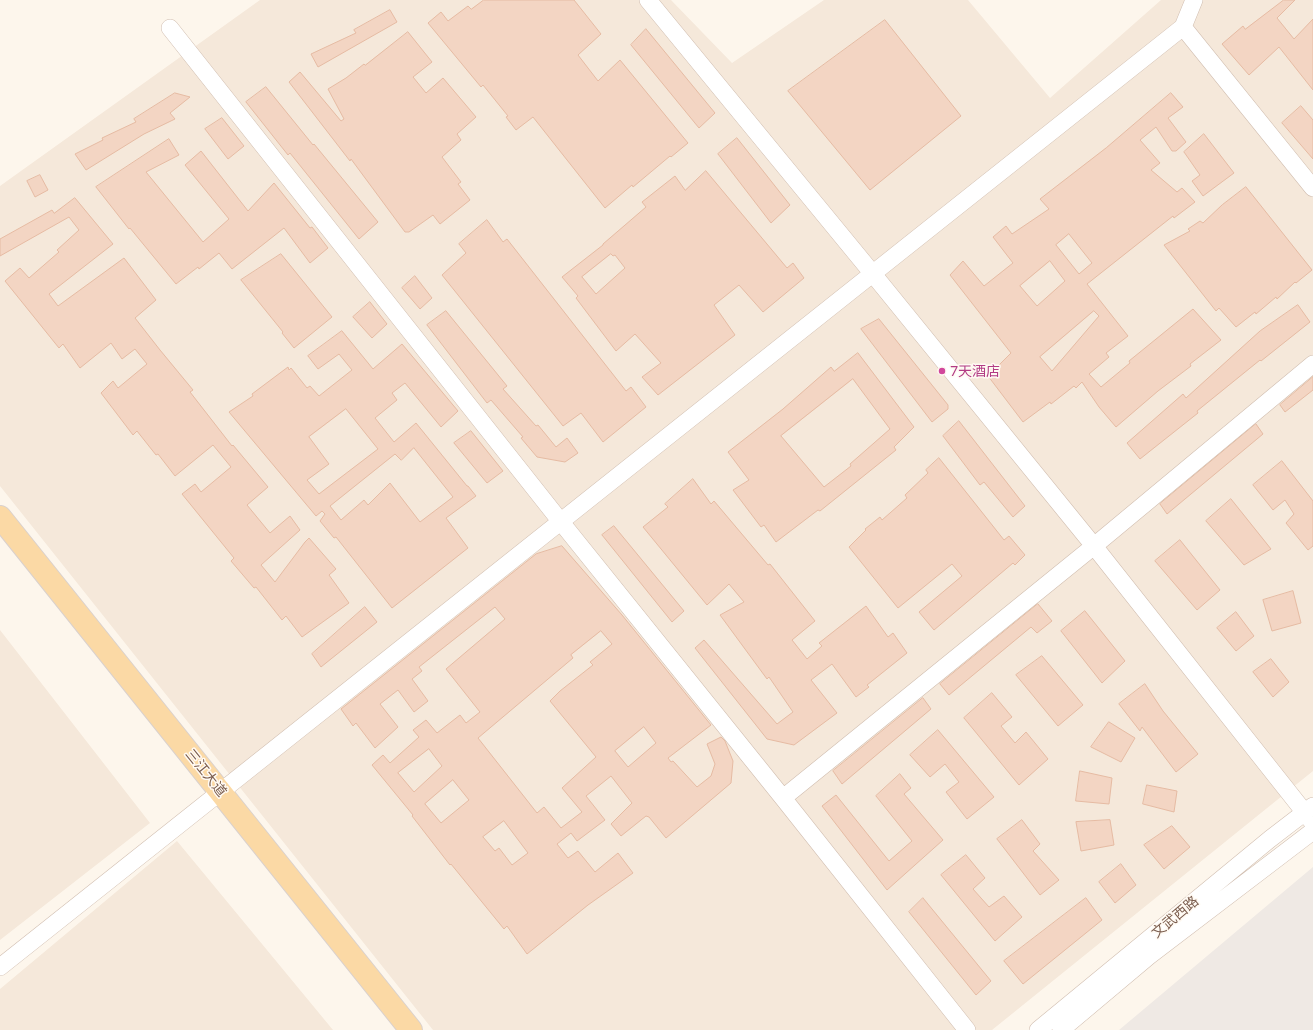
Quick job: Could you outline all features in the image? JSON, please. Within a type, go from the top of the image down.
[{"type":"main road","name":"三江大道","points":[[0,517],[393,1030]]},
{"type":"main road","name":"三江大道","points":[[0,540],[411,1030]]},
{"type":"street","points":[[648,0],[1094,546],[1313,822]]},
{"type":"street","points":[[0,966],[1183,27],[1194,0]]},
{"type":"street","points":[[1183,27],[1313,188]]},
{"type":"street","points":[[170,28],[561,522],[967,1030]]},
{"type":"street","points":[[783,798],[1094,546],[1313,364]]},
{"type":"street","name":"文武西路","points":[[1038,1030],[1270,839],[1313,806]]},
{"type":"street","name":"文武西路","points":[[1061,1030],[1148,956],[1313,831]]},
{"type":"shaded area","points":[[260,0],[671,0],[732,63],[824,0],[968,0],[1050,98],[1161,0],[1313,0],[1313,771],[992,1030],[433,1030],[0,486],[0,186]]},
{"type":"shaded area","points":[[0,630],[150,823],[0,940]]},
{"type":"shaded area","points":[[177,841],[333,1030],[0,1030],[0,989]]},
{"type":"shaded area","points":[[1313,867],[1313,1030],[1119,1030]]},
{"type":"building","points":[[484,0],[574,0],[601,34],[578,55],[598,81],[620,60],[688,143],[633,187],[632,185],[605,208],[533,117],[516,130],[506,117],[508,116],[483,85],[481,87],[428,23],[441,12],[448,21],[468,6],[471,9]]},
{"type":"building","points":[[1284,0],[1295,0],[1277,18],[1294,39],[1313,19],[1313,90],[1279,47],[1249,75],[1222,44],[1243,26],[1245,29]]},
{"type":"building","points":[[390,10],[397,22],[318,67],[311,54],[356,33],[354,30]]},
{"type":"building","points":[[885,20],[961,116],[870,190],[788,91]]},
{"type":"building","points":[[646,29],[715,113],[699,128],[631,45]]},
{"type":"building","points":[[408,32],[432,62],[413,77],[426,93],[443,78],[476,117],[457,134],[461,140],[442,157],[461,182],[458,184],[470,200],[440,224],[433,215],[409,232],[405,232],[351,159],[350,161],[289,82],[300,72],[341,121],[344,119],[328,89],[346,78],[364,64],[365,65]]},
{"type":"building","points":[[266,87],[378,222],[359,239],[290,153],[288,155],[246,102]]},
{"type":"building","points":[[175,93],[190,97],[170,113],[175,119],[144,134],[86,170],[75,154],[103,140],[102,138],[136,122],[134,119]]},
{"type":"building","points":[[1171,93],[1183,107],[1168,118],[1186,142],[1176,151],[1172,151],[1156,127],[1140,140],[1160,163],[1151,170],[1177,192],[1182,188],[1195,202],[1174,218],[1173,216],[1087,284],[1128,336],[1106,353],[1109,357],[1089,374],[1101,387],[1130,363],[1129,361],[1193,309],[1221,340],[1190,364],[1191,366],[1158,391],[1116,427],[1099,407],[1082,382],[1076,388],[1074,386],[1051,404],[1050,402],[1023,422],[988,376],[1011,353],[950,275],[963,261],[984,286],[1013,263],[993,237],[1006,226],[1012,234],[1049,209],[1040,199],[1106,148]],"holes":[[[1069,234],[1092,263],[1079,274],[1056,245]],[[1050,261],[1065,281],[1037,306],[1020,286]],[[1094,311],[1099,316],[1052,371],[1040,357]]]},
{"type":"building","points":[[1301,106],[1313,120],[1313,159],[1282,123]]},
{"type":"building","points":[[222,118],[244,146],[228,159],[205,129]]},
{"type":"building","points":[[1204,134],[1234,173],[1203,196],[1192,181],[1200,175],[1184,152]]},
{"type":"building","points":[[737,138],[790,205],[771,223],[718,154]]},
{"type":"building","points":[[169,139],[179,155],[146,172],[203,242],[229,219],[185,165],[201,151],[248,211],[274,183],[328,248],[310,263],[284,228],[232,269],[219,253],[199,269],[198,267],[176,284],[130,228],[129,229],[96,187]]},
{"type":"building","points":[[706,171],[787,268],[793,263],[804,278],[763,312],[739,285],[714,305],[735,335],[658,395],[642,377],[661,363],[635,334],[616,351],[576,298],[578,296],[562,277],[603,245],[646,207],[642,202],[675,176],[685,190]],"holes":[[[611,254],[613,256],[615,255],[625,268],[596,294],[582,277]]]},
{"type":"building","points":[[40,175],[48,190],[35,197],[27,181]]},
{"type":"building","points":[[1246,187],[1312,270],[1296,283],[1295,282],[1277,299],[1276,297],[1256,314],[1255,312],[1236,327],[1219,308],[1216,311],[1164,245],[1190,231],[1188,229],[1200,221],[1203,223],[1222,205]]},
{"type":"building","points":[[75,198],[113,244],[49,294],[58,306],[124,258],[156,300],[135,318],[193,390],[190,392],[232,446],[233,445],[268,487],[247,505],[270,533],[290,516],[300,530],[261,565],[275,582],[309,538],[336,569],[329,575],[349,603],[302,637],[286,616],[282,620],[256,587],[254,588],[231,561],[234,558],[182,494],[195,484],[201,492],[231,467],[213,445],[175,476],[158,454],[156,455],[137,431],[133,435],[101,393],[113,381],[118,388],[147,364],[135,349],[122,359],[111,343],[80,368],[63,344],[59,348],[5,281],[20,268],[29,278],[59,252],[57,250],[79,230],[69,217],[0,256],[0,239],[52,210],[54,213]]},
{"type":"building","points":[[487,220],[503,242],[507,239],[626,391],[631,387],[646,407],[603,442],[581,413],[563,426],[442,275],[466,253],[459,244]]},
{"type":"building","points":[[281,254],[332,317],[294,348],[241,280]]},
{"type":"building","points":[[415,276],[432,298],[420,309],[402,288]]},
{"type":"building","points":[[370,302],[387,324],[372,338],[353,317]]},
{"type":"building","points":[[1298,305],[1310,322],[1261,361],[1260,360],[1197,411],[1198,413],[1140,459],[1127,443],[1183,394],[1186,398],[1260,331]]},
{"type":"building","points":[[446,311],[507,386],[503,389],[536,426],[538,425],[556,447],[567,438],[578,453],[565,462],[537,457],[521,438],[523,437],[491,400],[487,403],[427,325]]},
{"type":"building","points":[[879,319],[948,405],[948,409],[932,422],[861,329]]},
{"type":"building","points":[[342,331],[373,369],[402,344],[458,411],[441,427],[405,383],[392,393],[397,400],[375,418],[394,442],[416,423],[476,496],[446,518],[468,548],[392,608],[336,537],[334,538],[320,521],[325,514],[322,511],[316,516],[229,412],[253,396],[252,394],[288,367],[289,370],[291,368],[307,388],[310,386],[319,396],[352,370],[339,354],[318,369],[308,356]],"holes":[[[346,409],[378,449],[319,494],[307,480],[329,464],[309,437]],[[414,448],[453,497],[420,522],[390,483],[368,505],[364,500],[341,520],[330,506],[395,454],[401,460]]]},
{"type":"building","points":[[858,353],[914,427],[894,447],[896,450],[820,511],[818,510],[776,542],[764,525],[761,527],[733,490],[749,480],[728,452],[783,409],[831,367],[834,371]],"holes":[[[853,379],[890,429],[850,464],[851,466],[824,487],[781,436]]]},
{"type":"building","points":[[1313,377],[1313,390],[1285,412],[1280,405]]},
{"type":"building","points":[[959,421],[1025,506],[1013,517],[984,482],[980,485],[943,436]]},
{"type":"building","points":[[1256,424],[1263,434],[1167,514],[1160,504]]},
{"type":"building","points":[[471,431],[503,471],[487,483],[454,443]]},
{"type":"building","points":[[939,458],[1004,540],[1009,536],[1025,555],[1015,565],[1013,563],[934,630],[919,612],[962,576],[952,564],[898,608],[849,547],[866,530],[865,529],[880,517],[882,520],[907,498],[905,495],[928,473],[926,470]]},
{"type":"building","points":[[1282,461],[1313,501],[1313,546],[1308,550],[1286,523],[1294,514],[1285,500],[1273,510],[1253,485]]},
{"type":"building","points":[[693,479],[711,504],[714,501],[768,565],[770,564],[815,621],[792,640],[807,659],[822,646],[819,643],[866,606],[888,637],[893,633],[907,653],[867,685],[869,687],[856,697],[832,664],[811,680],[837,713],[794,745],[767,739],[695,648],[704,640],[777,724],[793,712],[769,677],[767,679],[720,615],[744,602],[729,584],[707,605],[643,527],[668,507],[665,504]]},
{"type":"building","points":[[1231,499],[1271,549],[1244,565],[1206,521]]},
{"type":"building","points":[[614,526],[684,611],[672,622],[602,535]]},
{"type":"building","points":[[1180,540],[1220,590],[1197,610],[1155,561]]},
{"type":"building","points":[[562,546],[622,615],[711,725],[668,758],[671,762],[673,761],[697,787],[711,776],[715,764],[707,744],[721,737],[725,741],[733,761],[731,783],[666,838],[649,817],[646,816],[621,836],[611,824],[632,803],[611,776],[586,796],[605,820],[577,841],[571,833],[557,844],[568,858],[578,851],[595,872],[618,853],[633,873],[588,905],[527,954],[507,926],[504,929],[451,864],[450,865],[412,816],[413,815],[372,765],[383,755],[390,763],[419,737],[413,730],[426,720],[437,733],[460,715],[466,723],[480,712],[446,669],[505,619],[495,607],[419,667],[422,671],[412,679],[428,701],[414,712],[398,690],[380,704],[398,727],[375,748],[356,723],[353,726],[341,709],[536,554]],"holes":[[[601,631],[612,644],[590,662],[593,665],[560,691],[550,701],[596,757],[562,788],[582,812],[561,828],[544,807],[537,813],[478,738],[573,658],[571,655]],[[644,727],[656,743],[628,767],[615,751]],[[429,749],[442,766],[414,792],[398,773]],[[453,780],[469,800],[441,823],[425,804]],[[504,821],[528,853],[512,865],[499,848],[495,851],[483,837]]]},
{"type":"building","points":[[1293,591],[1301,623],[1272,631],[1263,600]]},
{"type":"building","points":[[1038,604],[1052,621],[1037,633],[1031,627],[949,695],[940,684]]},
{"type":"building","points":[[365,607],[377,622],[321,667],[312,654]]},
{"type":"building","points":[[1085,611],[1125,661],[1102,683],[1061,631]]},
{"type":"building","points":[[1236,612],[1254,636],[1236,651],[1217,628]]},
{"type":"building","points":[[1042,656],[1083,705],[1058,726],[1016,675]]},
{"type":"building","points":[[1271,659],[1289,682],[1273,697],[1253,672]]},
{"type":"building","points":[[1145,684],[1163,711],[1198,754],[1176,772],[1142,727],[1140,731],[1119,704]]},
{"type":"building","points":[[992,693],[1012,717],[1001,726],[1015,743],[1026,732],[1048,759],[1019,785],[964,718]]},
{"type":"building","points":[[923,698],[931,709],[842,784],[833,771]]},
{"type":"building","points":[[1109,722],[1135,738],[1121,762],[1091,747]]},
{"type":"building","points":[[938,730],[994,797],[967,819],[946,792],[959,782],[945,764],[930,777],[910,755]]},
{"type":"building","points":[[1080,771],[1112,778],[1109,804],[1076,801]]},
{"type":"building","points":[[900,774],[911,788],[904,794],[943,840],[887,890],[822,806],[836,795],[889,861],[912,841],[876,796]]},
{"type":"building","points":[[1147,785],[1177,791],[1174,812],[1143,804]]},
{"type":"building","points":[[1022,820],[1040,844],[1033,851],[1059,880],[1040,895],[997,839]]},
{"type":"building","points":[[1110,820],[1114,845],[1081,851],[1076,822]]},
{"type":"building","points":[[1172,826],[1190,847],[1164,869],[1144,845]]},
{"type":"building","points":[[966,855],[985,878],[973,889],[989,907],[1004,896],[1022,917],[995,941],[941,875]]},
{"type":"building","points":[[1121,864],[1136,885],[1115,903],[1099,882]]},
{"type":"building","points":[[923,898],[991,981],[976,995],[909,912]]},
{"type":"building","points":[[1086,898],[1102,920],[1023,984],[1004,961]]},
{"type":"place","name":"7天酒店","points":[[942,371]]}]
